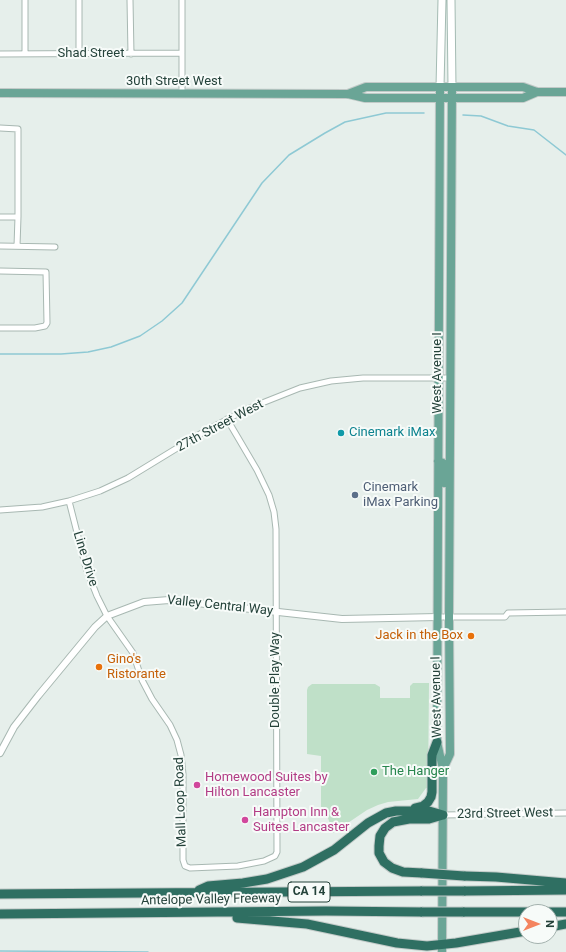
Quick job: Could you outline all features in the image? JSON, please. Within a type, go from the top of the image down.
[{"type":"highway","points":[[408,810],[423,806],[431,797],[432,755],[437,742]]},
{"type":"highway","points":[[196,892],[208,886],[243,883],[289,873],[334,850],[377,817],[396,811],[429,811],[443,814]]},
{"type":"highway","points":[[443,814],[429,819],[409,819],[393,822],[385,828],[380,836],[379,846],[384,862],[392,868],[403,872],[496,877],[566,883]]},
{"type":"highway","name":"Antelope Valley Freeway","points":[[0,894],[566,890]]},
{"type":"highway","name":"Antelope Valley Freeway","points":[[0,914],[326,911],[566,912]]},
{"type":"highway","points":[[212,913],[232,917],[307,924],[411,945],[442,948],[518,933]]},
{"type":"main road","name":"West Avenue I","points":[[442,0],[438,378],[437,742],[443,769],[442,948]]},
{"type":"main road","name":"West Avenue I","points":[[443,769],[450,754],[449,500],[452,98],[451,0]]},
{"type":"main road","name":"30th Street West","points":[[348,94],[366,88],[440,87],[524,87],[537,92],[566,92]]},
{"type":"main road","name":"30th Street West","points":[[0,93],[348,94],[365,98],[523,98],[537,92]]},
{"type":"main road","points":[[438,461],[443,463],[445,493],[449,500]]},
{"type":"street","points":[[25,0],[25,54]]},
{"type":"street","points":[[79,0],[79,54]]},
{"type":"street","points":[[130,0],[131,54]]},
{"type":"street","points":[[182,0],[182,94]]},
{"type":"street","name":"Shad Street","points":[[0,54],[182,53]]},
{"type":"street","points":[[0,128],[18,129],[17,246]]},
{"type":"street","points":[[0,217],[18,217]]},
{"type":"street","points":[[0,246],[55,247]]},
{"type":"street","points":[[0,271],[46,272],[48,323],[45,326],[35,328],[0,328]]},
{"type":"street","name":"27th Street West","points":[[0,510],[42,507],[69,501],[100,491],[128,478],[227,419],[279,395],[300,388],[331,381],[362,378],[450,378]]},
{"type":"street","name":"Double Play Way","points":[[227,419],[270,495],[276,528],[277,852],[275,856]]},
{"type":"street","name":"Line Drive","points":[[69,501],[86,568],[107,616]]},
{"type":"street","name":"Valley Central Way","points":[[0,753],[14,727],[95,627],[107,616],[144,602],[169,600],[342,619],[438,617]]},
{"type":"street","points":[[438,617],[505,617],[508,613],[566,612]]},
{"type":"street","name":"Mall Loop Road","points":[[107,616],[133,653],[142,680],[152,699],[170,725],[177,740],[181,755],[183,774],[183,860],[185,866],[190,868],[238,866],[264,861],[275,856]]},
{"type":"street","name":"23rd Street West","points":[[443,814],[566,813]]},
{"type":"green space","name":"The Hanger","points":[[413,683],[429,683],[428,788],[426,788],[418,799],[388,802],[367,810],[333,833],[327,815],[321,814],[321,756],[307,754],[308,687],[312,684],[375,684],[380,687],[380,698],[410,698],[410,686]]},
{"type":"waterway","points":[[0,354],[61,354],[88,352],[111,347],[140,336],[162,321],[182,303],[262,183],[289,155],[345,122],[386,113],[424,113]]},
{"type":"waterway","points":[[463,115],[481,116],[508,126],[534,130],[566,155]]},
{"type":"waterway","points":[[0,951],[148,952]]},
{"type":"place","name":"Cinemark iMax","points":[[341,433]]},
{"type":"place","name":"Cinemark iMax Parking","points":[[355,495]]},
{"type":"place","name":"Jack in the Box","points":[[471,636]]},
{"type":"place","name":"Gino's Ristorante","points":[[99,667]]},
{"type":"place","name":"The Hanger","points":[[374,772]]},
{"type":"place","name":"Homewood Suites by Hilton Lancaster","points":[[197,785]]},
{"type":"place","name":"Hampton Inn & Suites Lancaster","points":[[245,820]]}]
